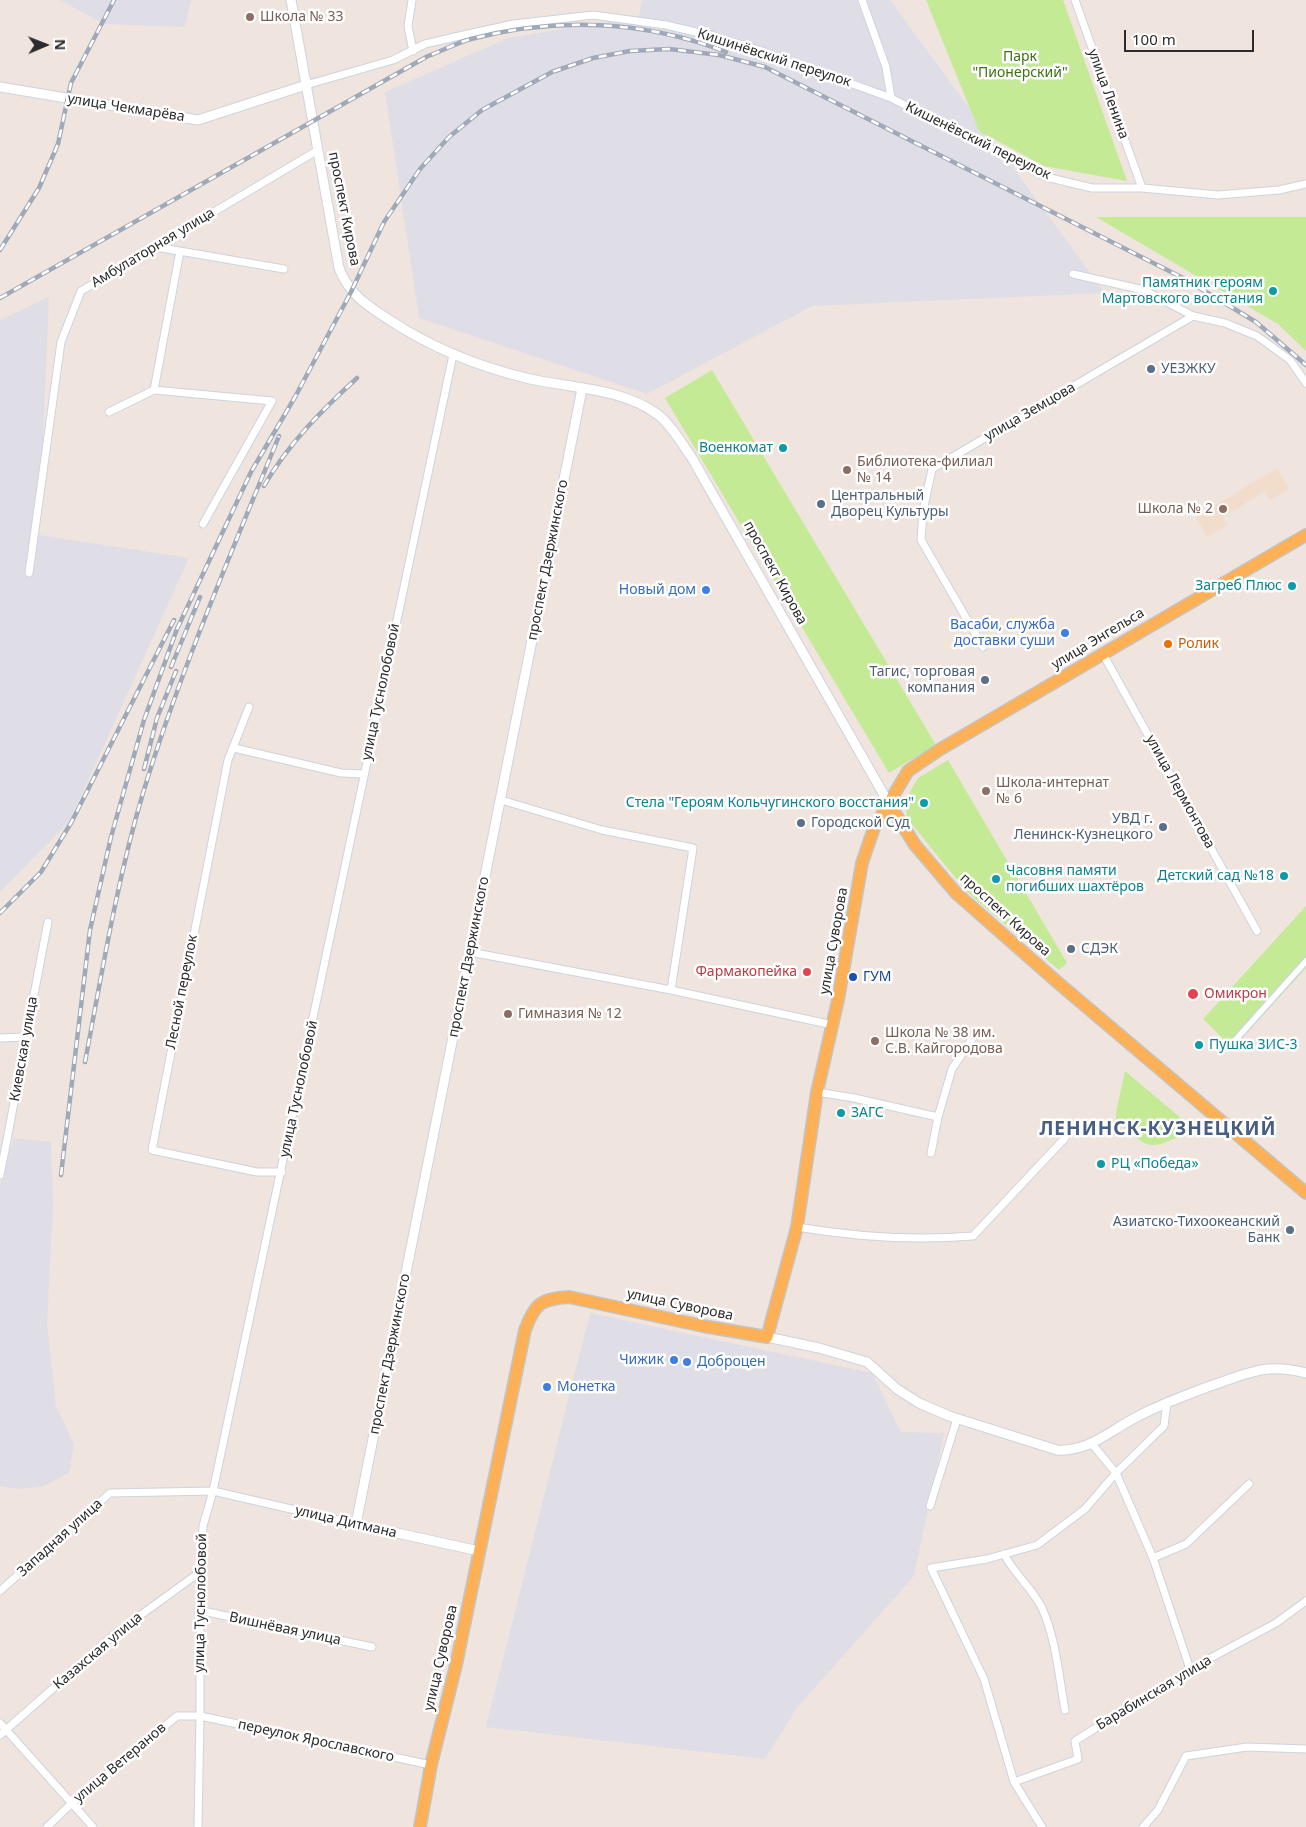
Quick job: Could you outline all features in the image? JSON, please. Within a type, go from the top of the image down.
[{"type":"main road","name":"улица Энгельса","points":[[908,771],[939,750],[1306,535]]},
{"type":"main road","name":"улица Суворова","points":[[420,1827],[431,1765],[456,1665],[526,1330],[532,1311],[548,1298],[569,1297],[703,1326],[767,1337],[797,1227],[818,1092],[833,1025],[862,864],[874,828],[908,771]]},
{"type":"main road","name":"проспект Кирова","points":[[888,802],[915,845],[956,893],[1056,981],[1306,1193]]},
{"type":"street","name":"проспект Кирова","points":[[291,0],[339,268],[344,283],[362,302],[419,339],[453,356],[521,376],[628,398],[658,414],[692,458],[888,802]]},
{"type":"street","points":[[412,0],[408,26],[413,51]]},
{"type":"street","name":"Кишенёвский переулок","points":[[862,0],[886,67],[890,98],[1046,177],[1092,188],[1142,188],[1218,195],[1279,190],[1306,184]]},
{"type":"street","name":"улица Ленина","points":[[1074,0],[1142,188]]},
{"type":"street","name":"Кишинёвский переулок","points":[[306,85],[393,60],[425,44],[514,24],[593,15],[666,24],[717,37],[766,52],[822,76],[850,82],[890,98]]},
{"type":"street","name":"улица Чекмарёва","points":[[0,87],[198,120],[306,85]]},
{"type":"street","name":"Амбулаторная улица","points":[[29,573],[61,342],[81,291],[318,150]]},
{"type":"street","points":[[156,247],[284,269]]},
{"type":"street","points":[[154,390],[180,251]]},
{"type":"street","points":[[1073,274],[1144,290],[1193,316],[1225,323],[1258,336],[1290,360],[1306,383]]},
{"type":"street","name":"улица Земцова","points":[[984,647],[921,540],[923,511],[932,469],[1193,316]]},
{"type":"street","name":"улица Туснолобовой","points":[[198,1827],[200,1716],[198,1610],[203,1526],[213,1491],[282,1172],[453,356]]},
{"type":"street","name":"проспект Дзержинского","points":[[356,1524],[582,389]]},
{"type":"street","points":[[109,412],[154,390],[272,402],[203,524]]},
{"type":"street","name":"улица Лермонтова","points":[[1103,654],[1257,931]]},
{"type":"street","name":"Лесной переулок","points":[[249,707],[228,760],[152,1150],[257,1172],[282,1172]]},
{"type":"street","points":[[234,748],[341,773],[364,774]]},
{"type":"street","points":[[501,800],[602,830],[693,848],[670,990]]},
{"type":"street","name":"Киевская улица","points":[[0,1174],[14,1113],[25,1036],[48,922]]},
{"type":"street","points":[[470,952],[670,990],[833,1025]]},
{"type":"street","points":[[1230,1046],[1306,961]]},
{"type":"street","points":[[0,1038],[25,1036]]},
{"type":"street","points":[[932,1153],[938,1117],[952,1069],[974,1036]]},
{"type":"street","points":[[818,1092],[938,1117]]},
{"type":"street","points":[[797,1227],[892,1239],[973,1236],[1065,1138]]},
{"type":"street","points":[[767,1337],[819,1348],[867,1362],[897,1389],[919,1403],[957,1419],[1057,1450],[1081,1449],[1167,1402],[1248,1373],[1268,1369],[1289,1369],[1306,1373]]},
{"type":"street","points":[[1042,1827],[1014,1782],[984,1678],[931,1568],[1004,1554],[1037,1545],[1085,1509],[1116,1473],[1164,1426],[1167,1402]]},
{"type":"street","points":[[930,1506],[957,1419]]},
{"type":"street","points":[[1092,1444],[1116,1473],[1153,1558],[1190,1669]]},
{"type":"street","points":[[1153,1558],[1186,1544],[1249,1484]]},
{"type":"street","name":"улица Дитмана","points":[[213,1491],[479,1551]]},
{"type":"street","name":"Западная улица","points":[[0,1591],[110,1493],[213,1491]]},
{"type":"street","points":[[1004,1554],[1011,1567],[1042,1606],[1048,1625],[1065,1710]]},
{"type":"street","name":"Казахская улица","points":[[3,1732],[116,1633],[200,1572]]},
{"type":"street","name":"Барабинская улица","points":[[1014,1782],[1078,1759],[1075,1741],[1190,1669],[1276,1623],[1306,1601]]},
{"type":"street","name":"Вишнёвая улица","points":[[198,1610],[372,1647]]},
{"type":"street","name":"улица Ветеранов","points":[[47,1827],[72,1803],[177,1716],[200,1716]]},
{"type":"street","name":"переулок Ярославского","points":[[200,1716],[431,1765]]},
{"type":"street","points":[[0,1723],[3,1732],[93,1827]]},
{"type":"street","points":[[1143,1827],[1158,1810],[1186,1756],[1247,1747],[1306,1748]]},
{"type":"shaded area","points":[[60,0],[191,0],[185,27],[104,24]]},
{"type":"shaded area","points":[[642,0],[890,0],[1105,293],[812,306],[647,394],[419,318],[385,92],[508,38],[639,16]]},
{"type":"shaded area","points":[[49,297],[39,535],[189,558],[69,822],[0,892],[0,320]]},
{"type":"shaded area","name":"Школа № 2","points":[[1277,468],[1289,489],[1270,500],[1264,492],[1223,517],[1227,525],[1207,537],[1196,517]]},
{"type":"shaded area","points":[[14,1138],[51,1142],[53,1205],[47,1324],[56,1406],[74,1444],[69,1473],[44,1486],[19,1489],[0,1486],[0,1185]]},
{"type":"shaded area","points":[[590,1313],[872,1373],[901,1432],[944,1433],[914,1576],[796,1709],[765,1759],[486,1727]]},
{"type":"green space","name":"Парк \"Пионерский\"","points":[[926,0],[1063,0],[1127,181],[1044,166],[979,131]]},
{"type":"green space","points":[[1096,217],[1306,217],[1306,351],[1278,324]]},
{"type":"green space","points":[[712,370],[936,745],[889,773],[665,398]]},
{"type":"green space","points":[[948,760],[1067,963],[1059,970],[967,892],[907,818],[905,800],[918,778]]},
{"type":"green space","points":[[1306,906],[1306,968],[1233,1048],[1203,1019]]},
{"type":"green space","points":[[1125,1071],[1195,1130],[1169,1141],[1153,1145],[1146,1144],[1128,1132],[1116,1121],[1116,1112]]},
{"type":"railway","points":[[0,250],[39,188],[58,144],[71,83],[114,0]]},
{"type":"railway","points":[[0,298],[428,56],[465,41],[535,27],[600,25],[664,33],[726,52]]},
{"type":"railway","points":[[61,1175],[90,930],[111,837],[144,720],[177,629],[251,472],[295,397],[351,292],[384,222],[420,169],[449,137],[482,110],[552,72],[593,58],[630,51],[669,49],[719,55],[765,67],[1183,278],[1256,322],[1306,365]]},
{"type":"railway","points":[[264,486],[273,471],[306,428],[357,378]]},
{"type":"railway","points":[[85,1062],[125,859],[157,747],[190,658],[279,436]]},
{"type":"railway","points":[[171,667],[200,597]]},
{"type":"railway","points":[[0,913],[41,872],[71,823],[174,620]]},
{"type":"railway","points":[[144,769],[157,718],[176,671]]},
{"type":"place","name":"Школа № 33","points":[[250,17]]},
{"type":"place","name":"Памятник героям Мартовского восстания","points":[[1273,291]]},
{"type":"place","name":"УЕЗЖКУ","points":[[1151,369]]},
{"type":"place","name":"Военкомат","points":[[783,448]]},
{"type":"place","name":"Библиотека-филиал № 14","points":[[847,470]]},
{"type":"place","name":"Центральный Дворец Культуры","points":[[821,504]]},
{"type":"place","name":"Школа № 2","points":[[1223,509]]},
{"type":"place","name":"Загреб Плюс","points":[[1292,586]]},
{"type":"place","name":"Новый дом","points":[[706,590]]},
{"type":"place","name":"Васаби, служба доставки суши","points":[[1065,633]]},
{"type":"place","name":"Ролик","points":[[1168,644]]},
{"type":"place","name":"Тагис, торговая компания","points":[[985,680]]},
{"type":"place","name":"Школа-интернат № 6","points":[[986,791]]},
{"type":"place","name":"Стела \"Героям Кольчугинского восстания\"","points":[[924,803]]},
{"type":"place","name":"Городской Суд","points":[[801,823]]},
{"type":"place","name":"УВД г. Ленинск-Кузнецкого","points":[[1163,827]]},
{"type":"place","name":"Детский сад №18","points":[[1284,876]]},
{"type":"place","name":"Часовня памяти погибших шахтёров","points":[[996,879]]},
{"type":"place","name":"СДЭК","points":[[1071,949]]},
{"type":"place","name":"Фармакопейка","points":[[807,972]]},
{"type":"place","name":"ГУМ","points":[[853,977]]},
{"type":"place","name":"Омикрон","points":[[1193,994]]},
{"type":"place","name":"Гимназия № 12","points":[[508,1014]]},
{"type":"place","name":"Школа № 38 им. С.В. Кайгородова","points":[[875,1041]]},
{"type":"place","name":"Пушка ЗИС-3","points":[[1199,1045]]},
{"type":"place","name":"ЗАГС","points":[[841,1113]]},
{"type":"place","name":"РЦ «Победа»","points":[[1101,1164]]},
{"type":"place","name":"Азиатско-Тихоокеанский Банк","points":[[1290,1230]]},
{"type":"place","name":"Чижик","points":[[674,1360]]},
{"type":"place","name":"Доброцен","points":[[687,1362]]},
{"type":"place","name":"Монетка","points":[[547,1387]]},
{"type":"district","name":"ЛЕНИНСК-КУЗНЕЦКИЙ","points":[[1158,1130]]}]
